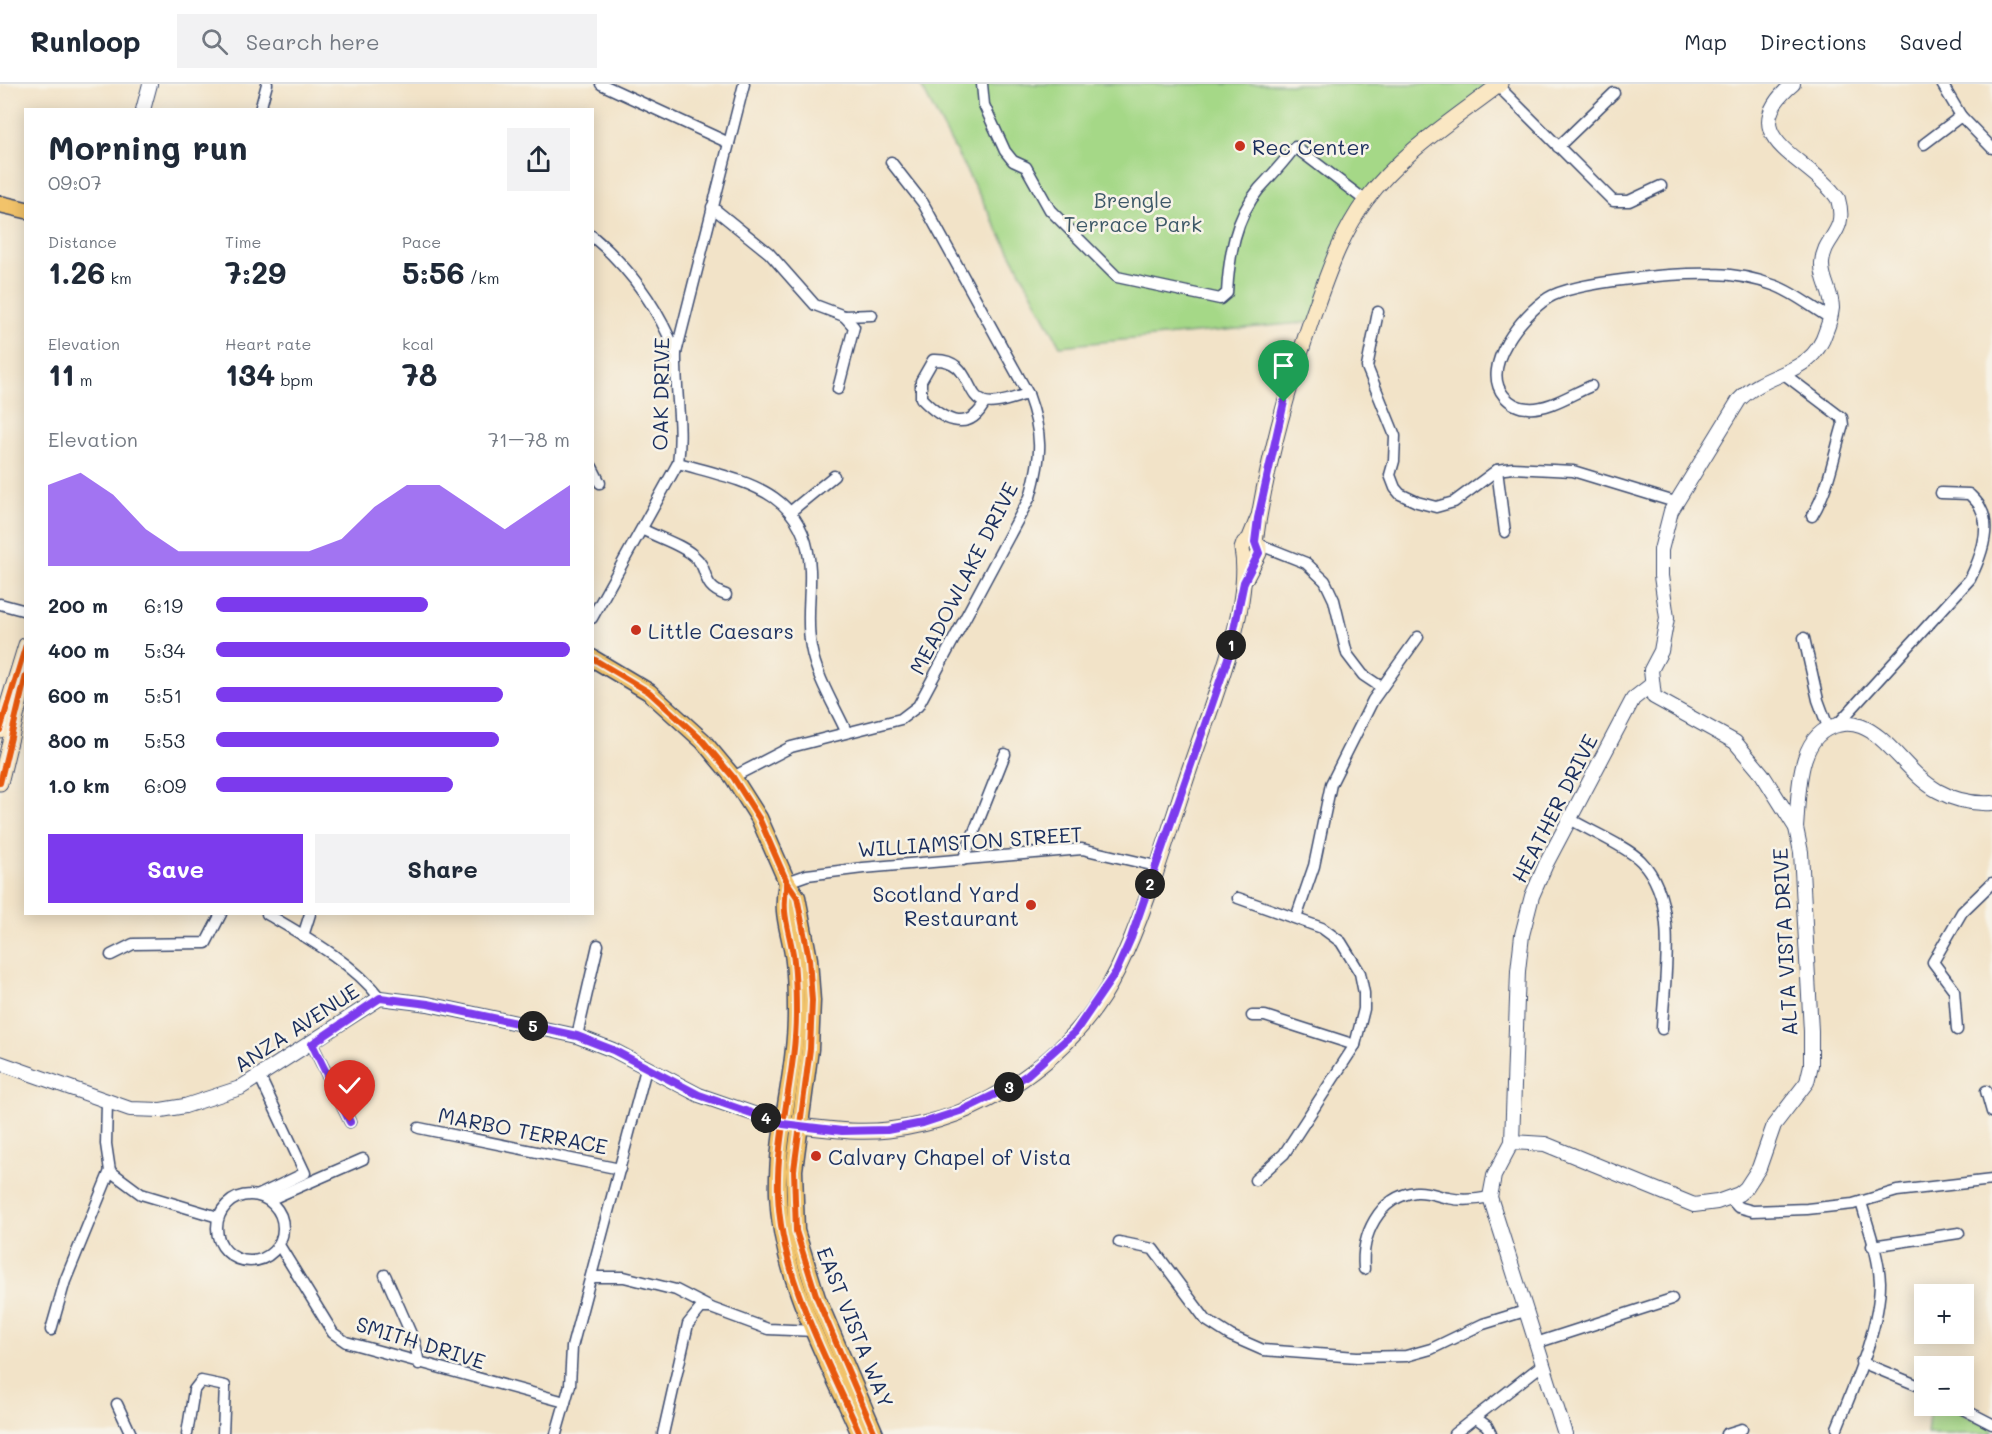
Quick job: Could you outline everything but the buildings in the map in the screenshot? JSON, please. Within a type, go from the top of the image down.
[{"type":"main road","points":[[791,1125],[842,1131],[887,1130],[923,1123],[963,1110],[1027,1075],[1075,1032],[1103,994],[1131,938],[1228,658],[1284,402],[1332,261],[1366,201],[1396,166],[1426,139],[1499,85]]},
{"type":"main road","points":[[0,204],[24,210]]},
{"type":"main road","points":[[0,727],[24,651]]},
{"type":"main road","name":"EAST VISTA WAY","points":[[594,659],[649,692],[703,741],[733,777],[763,826],[787,882],[783,904],[793,955],[796,1017],[791,1125],[796,1231],[817,1298],[875,1434]]},
{"type":"main road","points":[[0,783],[24,683]]},
{"type":"main road","name":"EAST VISTA WAY","points":[[791,1125],[778,1180],[784,1244],[800,1296],[860,1434]]},
{"type":"main road","points":[[800,1296],[814,1312],[833,1355],[838,1357],[842,1355]]},
{"type":"street","points":[[144,108],[150,84]]},
{"type":"street","points":[[261,108],[267,84]]},
{"type":"street","points":[[601,84],[729,143]]},
{"type":"street","name":"OAK DRIVE","points":[[594,614],[678,463],[681,440],[675,381],[676,353],[744,84]]},
{"type":"street","points":[[982,84],[984,105],[1005,151],[1013,161],[1026,167],[1050,210],[1117,277],[1220,298],[1227,293],[1233,240],[1244,213],[1259,190],[1295,147],[1366,201]]},
{"type":"street","points":[[1651,685],[1650,670],[1666,634],[1661,550],[1675,502],[1739,400],[1748,390],[1810,360],[1822,345],[1830,318],[1832,307],[1822,262],[1826,249],[1840,226],[1842,212],[1838,199],[1776,142],[1768,127],[1767,118],[1772,106],[1793,84]]},
{"type":"street","points":[[1942,84],[1961,116],[1992,148]]},
{"type":"street","points":[[1499,85],[1613,201],[1629,201],[1661,186]]},
{"type":"street","points":[[1558,147],[1614,93]]},
{"type":"street","points":[[1924,144],[1961,116]]},
{"type":"street","name":"MEADOWLAKE DRIVE","points":[[733,777],[791,747],[846,731],[901,719],[922,700],[1030,497],[1040,460],[1038,422],[1028,394],[923,203],[891,162]]},
{"type":"street","points":[[712,207],[769,253],[815,305],[844,316],[872,315]]},
{"type":"street","points":[[594,238],[607,249],[640,287],[657,311],[676,353]]},
{"type":"street","points":[[1591,386],[1539,408],[1526,408],[1513,404],[1502,394],[1496,377],[1499,361],[1519,323],[1550,297],[1583,285],[1694,274],[1736,276],[1777,286],[1830,318]]},
{"type":"street","points":[[1378,312],[1367,367],[1395,436],[1394,461],[1390,475],[1395,488],[1416,502],[1436,507],[1454,501],[1497,470],[1513,468],[1573,471],[1675,502]]},
{"type":"street","points":[[838,389],[854,327],[844,316]]},
{"type":"street","points":[[985,402],[980,413],[973,418],[948,419],[937,414],[921,398],[921,381],[933,360],[940,360],[960,367],[978,399],[985,402],[998,402],[1028,394]]},
{"type":"street","points":[[1784,374],[1842,418],[1843,424],[1818,506],[1812,516]]},
{"type":"street","points":[[678,463],[757,486],[775,496],[790,512],[806,542],[810,570],[807,620],[811,650],[821,678],[846,731]]},
{"type":"street","points":[[1497,470],[1505,532]]},
{"type":"street","points":[[594,471],[600,483]]},
{"type":"street","points":[[790,512],[834,476]]},
{"type":"street","points":[[1796,828],[1805,760],[1815,738],[1832,726],[1970,579],[1980,559],[1984,528],[1982,510],[1969,494],[1941,493]]},
{"type":"street","points":[[642,530],[693,555],[708,585],[714,591],[726,595]]},
{"type":"street","points":[[1253,549],[1283,555],[1305,563],[1324,581],[1334,600],[1347,654],[1363,675],[1381,687]]},
{"type":"street","points":[[0,604],[24,610]]},
{"type":"street","points":[[1296,918],[1314,866],[1331,784],[1381,687],[1418,637]]},
{"type":"street","points":[[1804,638],[1818,700],[1832,726]]},
{"type":"street","name":"HEATHER DRIVE","points":[[1512,1142],[1518,971],[1522,935],[1532,896],[1569,819],[1633,699],[1651,685]]},
{"type":"street","name":"ALTA VISTA DRIVE","points":[[1512,1142],[1545,1144],[1694,1204],[1710,1203],[1739,1194],[1752,1180],[1759,1168],[1771,1131],[1803,1090],[1810,1073],[1811,1031],[1801,852],[1796,828],[1762,774],[1735,742],[1654,697],[1651,685]]},
{"type":"street","points":[[1832,726],[1854,724],[1870,730],[1923,781],[1940,792],[1974,803],[1992,803]]},
{"type":"street","points":[[963,860],[1005,754]]},
{"type":"street","points":[[1569,819],[1640,859],[1662,893],[1666,918],[1662,1029]]},
{"type":"street","name":"WILLIAMSTON STREET","points":[[787,882],[807,875],[1082,849],[1156,866]]},
{"type":"street","points":[[1957,1030],[1954,990],[1933,962],[1962,912],[1992,883]]},
{"type":"street","points":[[1238,898],[1322,928],[1341,942],[1360,973],[1364,1009],[1355,1045],[1284,1154],[1255,1180]]},
{"type":"street","points":[[111,955],[134,944],[206,943],[220,915]]},
{"type":"street","points":[[269,915],[303,936],[363,980],[380,998]]},
{"type":"street","points":[[303,936],[310,915]]},
{"type":"street","points":[[577,1036],[598,945]]},
{"type":"street","name":"ANZA AVENUE","points":[[0,1063],[107,1102],[142,1110],[185,1106],[218,1097],[260,1077],[380,998],[428,1004],[577,1036],[613,1050],[699,1095],[791,1125]]},
{"type":"street","points":[[1252,1017],[1265,1016],[1355,1045]]},
{"type":"street","points":[[312,1044],[350,1122]]},
{"type":"street","points":[[556,1434],[570,1385],[572,1347],[646,1069]]},
{"type":"street","points":[[260,1077],[305,1173],[264,1197]]},
{"type":"street","points":[[1986,1091],[1992,1112]]},
{"type":"street","points":[[51,1330],[65,1281],[110,1171],[106,1144],[107,1102]]},
{"type":"street","name":"MARBO TERRACE","points":[[419,1128],[620,1169]]},
{"type":"street","points":[[1512,1142],[1494,1176],[1490,1197],[1565,1434]]},
{"type":"street","points":[[264,1197],[282,1216],[283,1236],[279,1245],[262,1259],[241,1260],[224,1248],[219,1239],[218,1217],[230,1201],[239,1196],[264,1197],[363,1160]]},
{"type":"street","points":[[110,1171],[141,1194],[175,1207],[218,1217]]},
{"type":"street","points":[[1729,1197],[1738,1207],[1753,1211],[1861,1202],[1898,1191],[1992,1180]]},
{"type":"street","points":[[1364,1269],[1362,1249],[1368,1231],[1374,1220],[1399,1197],[1415,1192],[1475,1200],[1490,1197]]},
{"type":"street","points":[[1837,1428],[1861,1362],[1879,1298],[1878,1267],[1861,1202]]},
{"type":"street","points":[[1872,1245],[1959,1233]]},
{"type":"street","points":[[1119,1242],[1152,1249],[1206,1320],[1231,1336],[1263,1350],[1358,1357],[1406,1356],[1431,1349],[1483,1324],[1525,1311]]},
{"type":"street","name":"SMITH DRIVE","points":[[279,1245],[333,1333],[346,1342],[419,1364],[565,1402]]},
{"type":"street","points":[[385,1275],[415,1343],[419,1364]]},
{"type":"street","points":[[591,1277],[624,1277],[676,1290],[711,1308],[768,1329],[785,1332],[815,1331]]},
{"type":"street","points":[[1536,1343],[1672,1299]]},
{"type":"street","points":[[663,1434],[688,1324],[701,1308],[711,1308]]},
{"type":"street","points":[[1861,1362],[1914,1384]]},
{"type":"street","points":[[1454,1434],[1542,1365]]},
{"type":"street","points":[[187,1434],[194,1390],[201,1381],[225,1386],[223,1434]]},
{"type":"street","points":[[117,1404],[131,1434]]},
{"type":"street","points":[[1974,1415],[1992,1424]]},
{"type":"street","points":[[1476,1418],[1487,1426],[1491,1434]]},
{"type":"street","points":[[1726,1434],[1742,1429]]},
{"type":"green space","name":"Brengle Terrace Park","points":[[920,84],[1498,84],[1366,200],[1311,322],[1060,346]]},
{"type":"green space","points":[[1929,1416],[1968,1416],[1992,1429],[1992,1434],[1927,1434]]},
{"type":"cycle path","points":[[783,1124],[835,1130],[874,1131],[922,1124],[957,1114],[989,1099],[1020,1080],[1073,1032],[1096,1004],[1115,974],[1139,920],[1222,679],[1233,639],[1244,582]]},
{"type":"cycle path","points":[[0,730],[24,652]]},
{"type":"cycle path","points":[[594,659],[649,692],[703,741],[733,777],[759,818],[787,882],[797,897],[809,959],[812,1001],[810,1049],[794,1170],[796,1231],[817,1298],[875,1434]]},
{"type":"cycle path","points":[[0,783],[24,683]]},
{"type":"cycle path","points":[[787,882],[785,911],[794,961],[796,1013],[793,1058],[778,1171],[781,1226],[787,1257],[808,1317],[860,1434]]},
{"type":"place","name":"Rec Center","points":[[1240,146]]},
{"type":"place","name":"Little Caesars","points":[[636,630]]},
{"type":"place","name":"Scotland Yard Restaurant","points":[[1031,905]]},
{"type":"place","name":"Calvary Chapel of Vista","points":[[816,1156]]},
{"type":"route","points":[[350,1122],[312,1044],[380,998],[428,1004],[577,1036],[613,1050],[660,1077],[699,1095],[783,1124],[842,1131],[887,1130],[923,1123],[963,1110],[1006,1089],[1027,1075],[1075,1032],[1103,994],[1131,938],[1228,658],[1244,582],[1260,550],[1255,542],[1258,518],[1284,402]]}]
